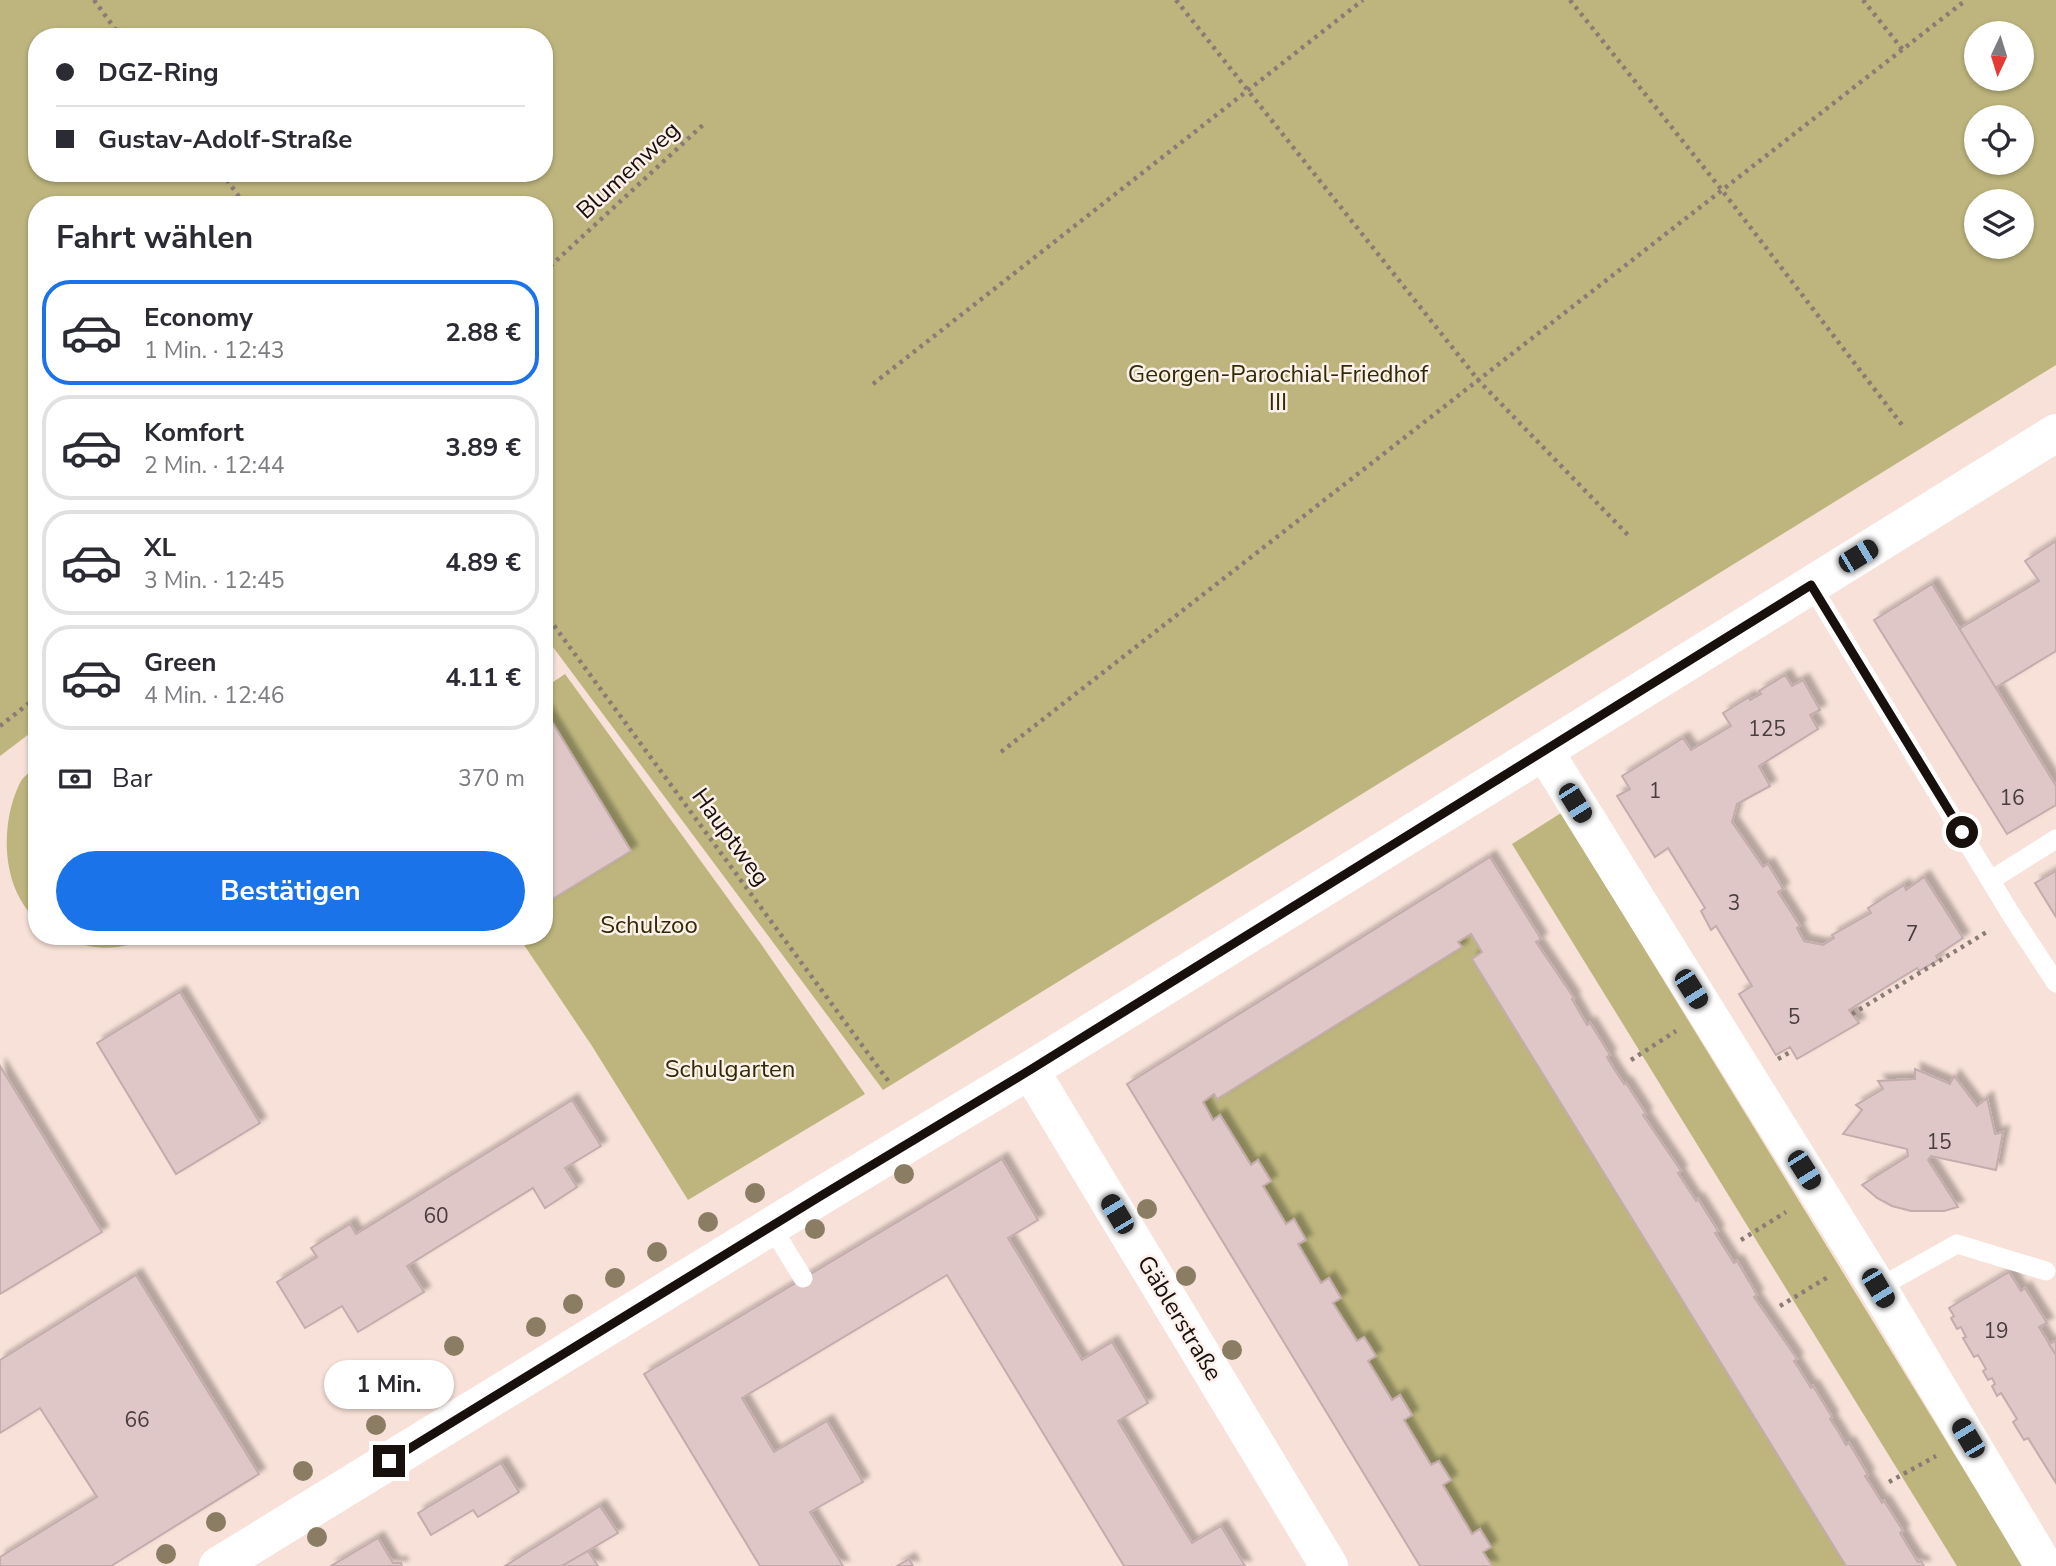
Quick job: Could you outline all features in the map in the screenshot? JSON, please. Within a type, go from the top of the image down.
[{"type":"street","points":[[218,1566],[1030,1070],[2056,433]]},
{"type":"street","points":[[1544,751],[1868,1274],[2044,1566]]},
{"type":"street","name":"Gäblerstraße","points":[[1030,1070],[1329,1566]]},
{"type":"lane","points":[[1811,585],[2012,916],[2056,983]]},
{"type":"lane","points":[[1990,880],[2056,839]]},
{"type":"lane","points":[[771,1226],[803,1279]]},
{"type":"lane","points":[[1868,1274],[1957,1244],[2046,1271]]},
{"type":"path","points":[[94,0],[114,28]]},
{"type":"path","points":[[1176,0],[1479,381],[1629,536]]},
{"type":"path","points":[[873,384],[1363,0]]},
{"type":"path","points":[[1570,0],[1902,425]]},
{"type":"path","points":[[1863,0],[1903,50]]},
{"type":"path","points":[[1002,752],[1966,0]]},
{"type":"path","name":"Blumenweg","points":[[553,264],[705,122]]},
{"type":"path","name":"Hauptweg","points":[[553,624],[889,1082]]},
{"type":"path","points":[[0,726],[28,704]]},
{"type":"path","points":[[1852,1014],[2012,916]]},
{"type":"path","points":[[1774,1062],[1792,1051]]},
{"type":"path","points":[[1780,1306],[1868,1274]]},
{"type":"path","points":[[1889,1482],[1968,1438]]},
{"type":"green space","name":"Georgen-Parochial-Friedhof III","points":[[0,0],[2056,0],[2056,365],[883,1090],[553,647],[553,196],[28,196],[28,735],[0,756]]},
{"type":"green space","points":[[565,674],[761,944],[865,1094],[688,1200],[592,1046],[524,945],[553,945],[553,898],[631,850],[553,724],[553,682]]},
{"type":"green space","points":[[27,775],[28,910],[16,890],[7,853],[9,815],[21,781]]},
{"type":"green space","points":[[1561,813],[2023,1566],[1957,1566],[1512,844]]},
{"type":"green space","points":[[1471,934],[1482,952],[1472,959],[1846,1566],[1492,1566],[1483,1552],[1491,1547],[1480,1529],[1472,1534],[1443,1485],[1451,1480],[1439,1461],[1431,1465],[1404,1420],[1400,1395],[1392,1400],[1368,1361],[1376,1356],[1365,1337],[1357,1341],[1333,1303],[1341,1298],[1329,1278],[1321,1283],[1298,1244],[1306,1239],[1294,1220],[1286,1224],[1263,1186],[1271,1181],[1259,1161],[1251,1165],[1221,1115],[1213,1120],[1203,1102],[1214,1094],[1218,1099],[1461,947],[1458,942]]},
{"type":"green space","points":[[84,945],[129,945],[106,948]]},
{"type":"building","points":[[2056,541],[2056,651],[1995,688],[1959,629],[2039,581],[2025,561]]},
{"type":"building","points":[[1932,584],[2056,786],[2056,805],[2007,834],[1874,620]]},
{"type":"building","points":[[1785,675],[1792,686],[1803,680],[1820,710],[1810,715],[1818,729],[1759,766],[1770,786],[1737,804],[1732,822],[1763,867],[1768,864],[1783,889],[1778,892],[1800,926],[1797,928],[1804,941],[1823,945],[1834,938],[1832,935],[1871,913],[1868,908],[1904,885],[1906,890],[1924,877],[1963,938],[1936,956],[1938,960],[1919,971],[1917,968],[1849,1010],[1859,1023],[1797,1059],[1790,1047],[1776,1055],[1739,994],[1752,986],[1716,926],[1711,930],[1701,911],[1705,908],[1668,848],[1655,857],[1617,796],[1630,789],[1622,776],[1683,738],[1691,750],[1731,726],[1723,713],[1749,697],[1750,700],[1761,694],[1759,691]]},
{"type":"building","points":[[553,724],[631,851],[553,899]]},
{"type":"building","points":[[1490,857],[1541,939],[1536,942],[1574,998],[1572,999],[1587,1025],[1590,1023],[1610,1055],[1607,1057],[1614,1069],[1646,1114],[1643,1115],[1681,1171],[1678,1173],[1696,1201],[1698,1199],[1718,1231],[1715,1233],[1725,1249],[1734,1263],[1737,1261],[1757,1295],[1754,1297],[1797,1359],[1794,1361],[1811,1388],[1813,1386],[1846,1445],[1849,1443],[1868,1475],[1865,1476],[1903,1531],[1900,1533],[1909,1548],[1924,1566],[1846,1566],[1472,959],[1482,952],[1471,934],[1458,942],[1462,947],[1217,1099],[1214,1094],[1203,1102],[1213,1120],[1220,1115],[1251,1165],[1258,1160],[1271,1181],[1263,1186],[1286,1224],[1294,1219],[1306,1240],[1298,1244],[1321,1283],[1329,1278],[1341,1298],[1333,1303],[1357,1341],[1364,1337],[1376,1356],[1368,1361],[1392,1400],[1400,1395],[1412,1415],[1404,1420],[1431,1465],[1439,1461],[1451,1480],[1443,1485],[1472,1534],[1480,1529],[1491,1547],[1483,1552],[1492,1566],[1420,1566],[1127,1084]]},
{"type":"building","points":[[2056,871],[2056,917],[2035,883]]},
{"type":"building","points":[[180,992],[260,1123],[176,1174],[97,1043]]},
{"type":"building","points":[[0,1066],[102,1232],[0,1294]]},
{"type":"building","points":[[1915,1069],[1950,1084],[1954,1076],[1977,1106],[1987,1098],[1995,1134],[2003,1132],[1996,1170],[1931,1156],[1928,1160],[1958,1207],[1944,1211],[1911,1211],[1892,1206],[1877,1198],[1862,1185],[1908,1156],[1907,1149],[1843,1134],[1862,1110],[1856,1105],[1883,1089],[1878,1081],[1915,1079]]},
{"type":"building","points":[[572,1100],[601,1146],[565,1168],[577,1187],[545,1208],[533,1188],[407,1266],[424,1292],[358,1332],[342,1306],[305,1328],[277,1282],[317,1257],[311,1248],[350,1224],[356,1234]]},
{"type":"building","points":[[1002,1159],[1038,1220],[1008,1238],[1082,1360],[1112,1342],[1148,1403],[1118,1421],[1192,1543],[1221,1526],[1245,1566],[1124,1566],[947,1275],[742,1398],[774,1452],[827,1421],[863,1482],[810,1512],[843,1566],[760,1566],[644,1374]]},
{"type":"building","points":[[2009,1272],[2021,1291],[2025,1288],[2047,1323],[2039,1327],[2056,1355],[2056,1483],[2028,1438],[2024,1440],[2013,1422],[2017,1419],[2001,1393],[1997,1396],[1992,1386],[1995,1384],[1992,1378],[1988,1380],[1983,1371],[1986,1369],[1978,1355],[1974,1357],[1963,1338],[1966,1337],[1961,1327],[1957,1329],[1951,1318],[1954,1316],[1949,1308]]},
{"type":"building","points":[[136,1275],[259,1474],[111,1566],[0,1566],[0,1557],[97,1497],[40,1408],[0,1433],[0,1360]]},
{"type":"building","points":[[2056,1341],[2056,1355],[2049,1344]]},
{"type":"building","points":[[501,1463],[519,1492],[478,1517],[473,1510],[431,1535],[418,1513]]},
{"type":"building","points":[[600,1506],[618,1533],[562,1566],[505,1566]]},
{"type":"building","points":[[378,1538],[393,1563],[401,1563],[402,1566],[331,1566]]},
{"type":"building","points":[[588,1551],[598,1566],[562,1566]]},
{"type":"building","points":[[909,1559],[913,1566],[897,1566]]},
{"type":"route","points":[[389,1461],[1030,1070],[1811,585],[1962,832]]},
{"type":"park label","name":"Schulzoo","points":[[649,925]]},
{"type":"park label","name":"Schulgarten","points":[[730,1069]]}]
